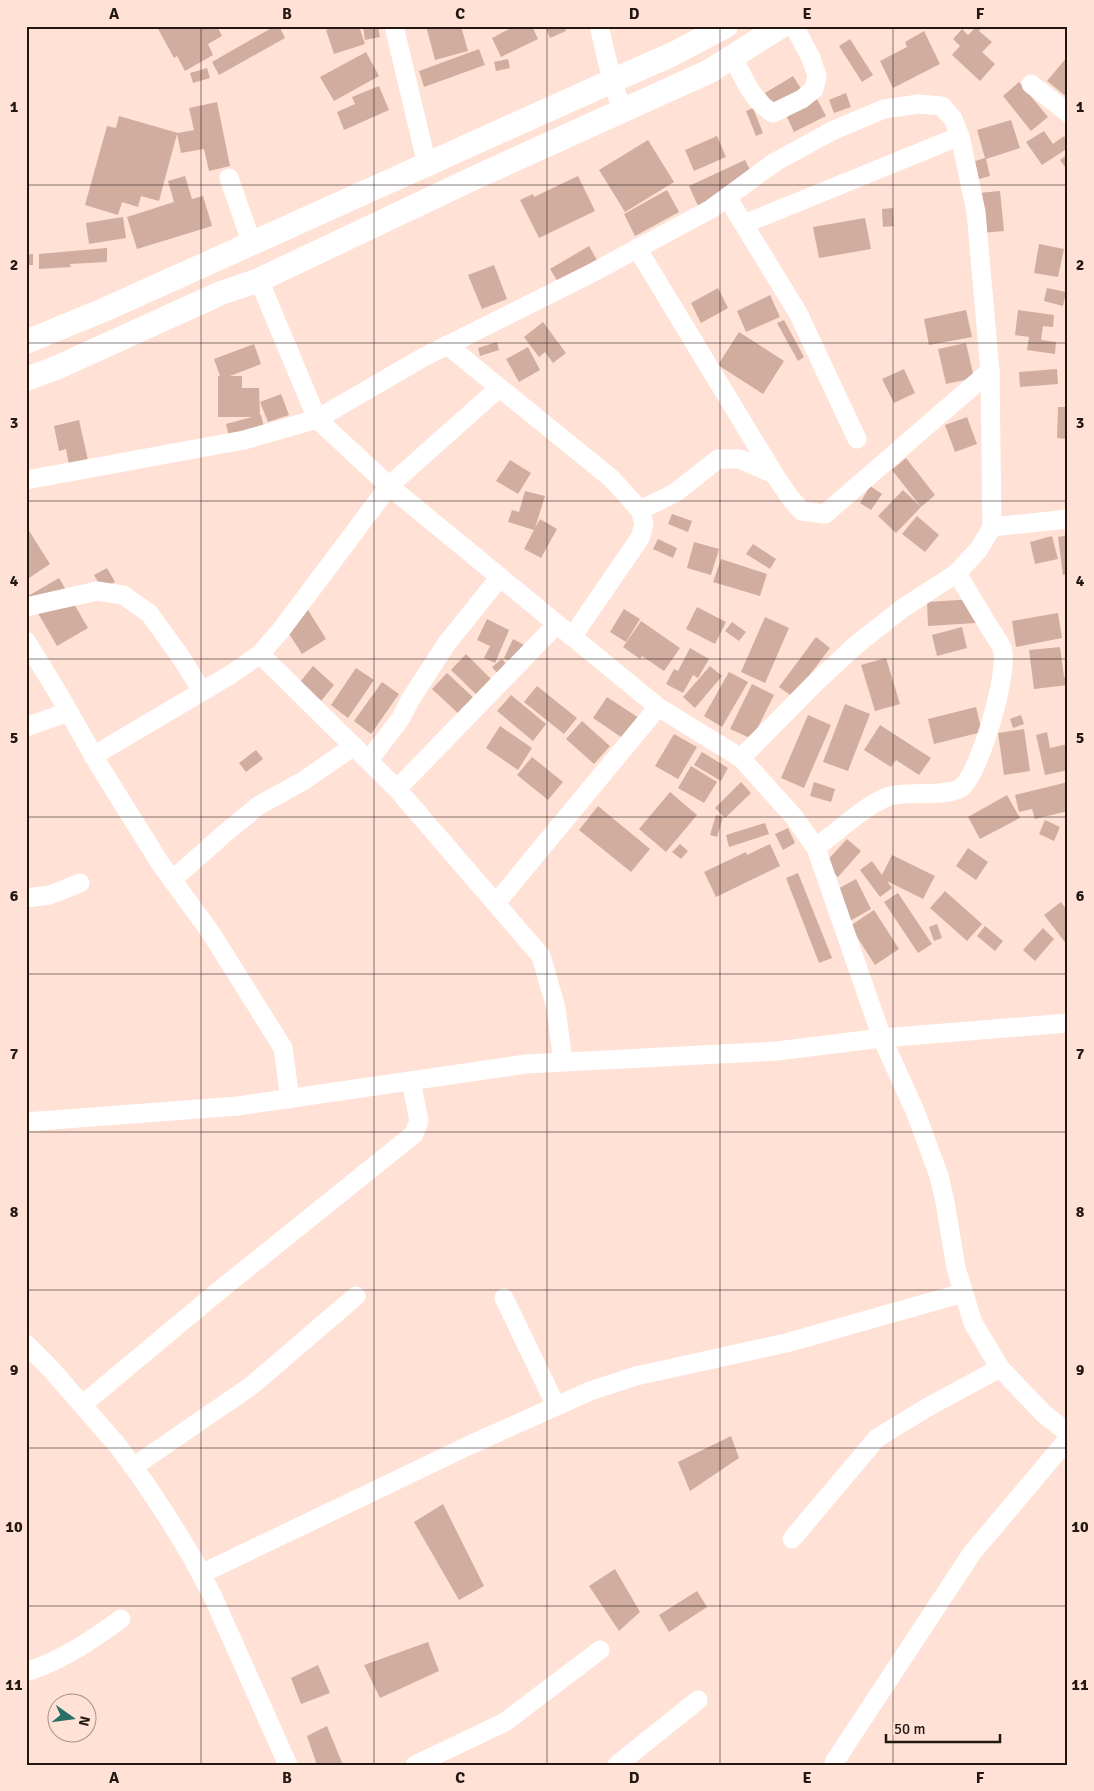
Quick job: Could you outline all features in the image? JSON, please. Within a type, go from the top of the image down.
[{"type":"main road","points":[[26,342],[106,309],[612,82],[673,54],[726,26]]},
{"type":"main road","points":[[26,379],[56,368],[221,292],[259,280],[472,179],[623,112],[710,71],[781,26]]},
{"type":"main road","points":[[211,262],[221,292]]},
{"type":"street","points":[[394,26],[427,165]]},
{"type":"street","points":[[598,26],[612,82],[623,112]]},
{"type":"street","points":[[732,58],[754,98],[763,108],[773,113],[802,99],[814,89],[817,76],[811,58],[794,26]]},
{"type":"street","points":[[1031,84],[1068,113]]},
{"type":"street","points":[[26,480],[244,440],[316,420],[422,358],[590,274],[711,209],[775,162],[834,130],[884,109],[919,104],[942,106],[953,119],[960,136],[976,212],[990,371],[992,527],[979,549],[957,573],[903,608],[856,645],[741,758]]},
{"type":"street","points":[[744,224],[960,136]]},
{"type":"street","points":[[229,178],[252,244]]},
{"type":"street","points":[[727,197],[798,313],[857,440]]},
{"type":"street","points":[[638,248],[774,474],[802,512],[825,514],[990,371]]},
{"type":"street","points":[[259,280],[316,420],[389,486],[658,708],[741,758],[794,817],[816,848],[882,1038],[915,1111],[939,1176],[956,1268],[973,1323],[1000,1368],[1044,1414],[1068,1433]]},
{"type":"street","points":[[447,346],[612,479],[640,510],[644,524],[640,538],[572,637]]},
{"type":"street","points":[[93,756],[230,675],[260,654],[281,630],[389,486],[499,388]]},
{"type":"street","points":[[640,510],[675,493],[718,459],[740,459],[774,474]]},
{"type":"street","points":[[992,527],[1068,520]]},
{"type":"street","points":[[816,848],[874,803],[888,796],[952,791],[961,788],[970,777],[986,740],[1003,675],[1002,649],[957,573]]},
{"type":"street","points":[[368,760],[401,718],[410,700],[447,643],[500,577]]},
{"type":"street","points":[[26,607],[97,591],[122,595],[149,613],[202,691]]},
{"type":"street","points":[[398,789],[557,624]]},
{"type":"street","points":[[26,641],[93,756],[172,880],[212,933],[283,1048],[290,1099]]},
{"type":"street","points":[[260,654],[398,789],[541,956],[556,1008],[563,1062]]},
{"type":"street","points":[[496,903],[658,708]]},
{"type":"street","points":[[26,727],[68,712]]},
{"type":"street","points":[[172,880],[258,806],[303,781],[354,746]]},
{"type":"street","points":[[26,898],[50,895],[80,883]]},
{"type":"street","points":[[26,1122],[238,1106],[526,1064],[777,1051],[882,1038],[1068,1023]]},
{"type":"street","points":[[82,1405],[215,1294],[414,1134],[419,1122],[411,1081]]},
{"type":"street","points":[[201,1574],[472,1444],[590,1391],[636,1376],[786,1342],[963,1292]]},
{"type":"street","points":[[133,1467],[251,1386],[356,1296]]},
{"type":"street","points":[[504,1298],[556,1406]]},
{"type":"street","points":[[26,1344],[118,1446],[168,1518],[201,1574],[288,1765]]},
{"type":"street","points":[[792,1539],[878,1438],[928,1407],[1000,1368]]},
{"type":"street","points":[[834,1765],[972,1553],[1068,1439]]},
{"type":"street","points":[[26,1672],[47,1665],[82,1647],[121,1619]]},
{"type":"street","points":[[415,1765],[505,1722],[600,1650]]},
{"type":"street","points":[[617,1765],[698,1700]]},
{"type":"building","points":[[26,26],[51,26],[51,28],[26,29]]},
{"type":"building","points":[[217,26],[222,36],[208,44],[213,55],[185,71],[177,56],[174,58],[157,27]]},
{"type":"building","points":[[275,26],[279,26],[285,38],[219,75],[212,62]]},
{"type":"building","points":[[338,26],[359,26],[365,44],[334,54],[326,30]]},
{"type":"building","points":[[363,26],[378,26],[380,37],[365,40]]},
{"type":"building","points":[[426,26],[461,26],[468,51],[435,60]]},
{"type":"building","points":[[515,26],[532,26],[538,39],[501,57],[492,38]]},
{"type":"building","points":[[545,26],[564,26],[566,31],[550,38]]},
{"type":"building","points":[[977,26],[983,26],[979,31],[992,42],[982,52],[995,64],[980,81],[952,55],[960,46],[953,39],[962,29],[968,35]]},
{"type":"building","points":[[924,31],[940,64],[893,88],[880,61],[907,47],[905,42]]},
{"type":"building","points":[[850,39],[873,75],[862,82],[839,46]]},
{"type":"building","points":[[479,49],[485,65],[424,87],[419,71]]},
{"type":"building","points":[[366,52],[379,76],[334,101],[320,77]]},
{"type":"building","points":[[1068,56],[1068,98],[1047,81]]},
{"type":"building","points":[[508,59],[510,68],[496,71],[494,62]]},
{"type":"building","points":[[207,68],[210,78],[193,83],[190,73]]},
{"type":"building","points":[[793,76],[802,90],[775,107],[765,93]]},
{"type":"building","points":[[1019,82],[1048,117],[1031,131],[1003,96]]},
{"type":"building","points":[[379,86],[389,110],[344,130],[337,112],[355,104],[352,97]]},
{"type":"building","points":[[846,93],[851,107],[834,113],[829,100]]},
{"type":"building","points":[[817,99],[826,116],[794,132],[786,115]]},
{"type":"building","points":[[217,102],[230,166],[209,171],[204,149],[181,153],[177,134],[159,201],[141,196],[138,207],[122,202],[118,215],[85,205],[107,126],[116,128],[119,116],[178,133],[194,130],[189,108]]},
{"type":"building","points":[[753,108],[763,133],[756,136],[746,111]]},
{"type":"building","points":[[1011,120],[1020,148],[986,159],[990,176],[979,179],[975,161],[985,158],[977,130]]},
{"type":"building","points":[[1044,131],[1053,144],[1064,136],[1068,142],[1068,148],[1042,165],[1026,142]]},
{"type":"building","points":[[717,136],[726,157],[694,171],[685,150]]},
{"type":"building","points":[[648,140],[674,182],[625,212],[599,170]]},
{"type":"building","points":[[1068,154],[1068,171],[1060,160]]},
{"type":"building","points":[[745,160],[756,182],[699,208],[689,186]]},
{"type":"building","points":[[185,176],[192,199],[203,196],[212,226],[137,249],[127,217],[174,202],[168,181]]},
{"type":"building","points":[[578,176],[595,211],[539,238],[520,200],[533,194],[534,197]]},
{"type":"building","points":[[667,190],[679,212],[635,236],[624,214]]},
{"type":"building","points":[[1000,191],[1004,231],[981,233],[978,193]]},
{"type":"building","points":[[893,208],[894,226],[883,227],[882,209]]},
{"type":"building","points":[[123,217],[126,238],[89,244],[86,223]]},
{"type":"building","points":[[865,218],[871,249],[819,258],[813,227]]},
{"type":"building","points":[[1039,244],[1064,249],[1058,277],[1034,273]]},
{"type":"building","points":[[589,246],[597,260],[558,282],[550,269]]},
{"type":"building","points":[[107,248],[107,262],[70,264],[71,267],[39,269],[39,254]]},
{"type":"building","points":[[33,254],[33,265],[26,265],[26,255]]},
{"type":"building","points":[[494,265],[507,299],[482,309],[468,275]]},
{"type":"building","points":[[718,288],[728,308],[701,323],[691,303]]},
{"type":"building","points":[[1047,288],[1066,292],[1063,306],[1044,301]]},
{"type":"building","points":[[770,295],[780,317],[746,332],[737,311]]},
{"type":"building","points":[[966,310],[972,337],[929,345],[924,319]]},
{"type":"building","points":[[1018,310],[1054,315],[1053,327],[1043,326],[1041,340],[1056,342],[1055,354],[1027,350],[1029,337],[1015,335]]},
{"type":"building","points":[[784,320],[804,357],[798,361],[777,323]]},
{"type":"building","points":[[543,322],[566,353],[553,363],[545,352],[539,357],[524,337]]},
{"type":"building","points":[[739,332],[784,361],[763,394],[718,365]]},
{"type":"building","points":[[497,342],[499,350],[480,356],[478,348]]},
{"type":"building","points":[[966,343],[974,378],[946,384],[938,349]]},
{"type":"building","points":[[254,344],[261,364],[230,376],[242,376],[242,388],[259,388],[260,415],[264,427],[229,437],[226,424],[252,417],[218,417],[218,376],[220,376],[214,359]]},
{"type":"building","points":[[528,347],[540,370],[519,382],[506,359]]},
{"type":"building","points":[[904,369],[915,393],[894,403],[882,379]]},
{"type":"building","points":[[1057,369],[1058,384],[1020,387],[1019,372]]},
{"type":"building","points":[[281,394],[289,415],[268,422],[260,402]]},
{"type":"building","points":[[1058,407],[1068,407],[1068,439],[1057,438]]},
{"type":"building","points":[[967,417],[977,444],[955,452],[945,425]]},
{"type":"building","points":[[79,420],[88,460],[69,465],[66,449],[59,451],[54,426]]},
{"type":"building","points":[[906,458],[935,495],[921,507],[892,470]]},
{"type":"building","points":[[510,460],[531,473],[518,494],[496,481]]},
{"type":"building","points":[[870,486],[882,494],[871,510],[860,503]]},
{"type":"building","points":[[903,490],[921,507],[896,533],[878,516]]},
{"type":"building","points":[[525,491],[545,496],[535,528],[540,519],[557,529],[541,558],[524,549],[534,530],[508,522],[512,510],[519,512]]},
{"type":"building","points":[[672,514],[692,521],[688,532],[668,524]]},
{"type":"building","points":[[917,516],[939,535],[925,552],[902,534]]},
{"type":"building","points":[[26,526],[50,564],[26,580]]},
{"type":"building","points":[[1068,535],[1068,574],[1063,575],[1058,537]]},
{"type":"building","points":[[1052,536],[1058,559],[1035,564],[1030,542]]},
{"type":"building","points":[[658,539],[677,548],[673,558],[653,549]]},
{"type":"building","points":[[694,542],[719,549],[711,575],[687,568]]},
{"type":"building","points":[[753,544],[776,559],[770,569],[746,554]]},
{"type":"building","points":[[721,559],[767,574],[760,596],[713,582]]},
{"type":"building","points":[[107,568],[115,582],[102,589],[94,575]]},
{"type":"building","points":[[59,578],[88,628],[57,646],[28,596]]},
{"type":"building","points":[[975,599],[976,623],[928,626],[927,602]]},
{"type":"building","points":[[305,605],[326,639],[302,654],[281,621]]},
{"type":"building","points":[[697,607],[726,622],[715,644],[686,629]]},
{"type":"building","points":[[624,609],[640,619],[626,642],[610,632]]},
{"type":"building","points":[[1058,613],[1062,638],[1016,647],[1012,621]]},
{"type":"building","points":[[765,617],[789,628],[765,683],[741,672]]},
{"type":"building","points":[[487,619],[509,630],[495,663],[484,658],[490,646],[477,640]]},
{"type":"building","points":[[641,621],[680,648],[664,671],[642,656],[640,659],[623,647]]},
{"type":"building","points":[[732,622],[746,632],[739,641],[725,631]]},
{"type":"building","points":[[962,627],[967,648],[937,656],[932,635]]},
{"type":"building","points":[[816,637],[830,648],[793,697],[779,687]]},
{"type":"building","points":[[513,639],[530,648],[520,666],[504,658]]},
{"type":"building","points":[[1060,647],[1064,677],[1068,676],[1068,685],[1034,689],[1029,650]]},
{"type":"building","points":[[690,648],[709,659],[698,678],[693,675],[683,693],[666,684],[674,669],[678,671]]},
{"type":"building","points":[[466,654],[495,683],[480,698],[451,670]]},
{"type":"building","points":[[886,658],[900,704],[875,711],[861,665]]},
{"type":"building","points":[[502,659],[509,668],[499,675],[492,667]]},
{"type":"building","points":[[313,666],[334,685],[321,701],[300,682]]},
{"type":"building","points":[[710,666],[722,676],[695,708],[683,697]]},
{"type":"building","points":[[356,668],[374,680],[348,718],[331,705]]},
{"type":"building","points":[[729,672],[748,682],[722,727],[704,716]]},
{"type":"building","points":[[447,673],[477,701],[462,717],[432,689]]},
{"type":"building","points":[[382,682],[399,694],[371,734],[354,721]]},
{"type":"building","points":[[752,684],[774,695],[752,739],[730,729]]},
{"type":"building","points":[[537,686],[577,718],[564,734],[524,702]]},
{"type":"building","points":[[511,695],[546,724],[533,741],[497,711]]},
{"type":"building","points":[[607,697],[639,718],[624,739],[593,718]]},
{"type":"building","points":[[845,704],[870,714],[848,771],[823,762]]},
{"type":"building","points":[[976,707],[982,732],[934,744],[928,719]]},
{"type":"building","points":[[808,715],[831,725],[804,788],[781,778]]},
{"type":"building","points":[[1021,715],[1024,724],[1013,728],[1010,719]]},
{"type":"building","points":[[582,721],[610,746],[594,764],[566,739]]},
{"type":"building","points":[[880,725],[931,758],[919,775],[896,760],[891,767],[864,750]]},
{"type":"building","points":[[500,726],[532,748],[518,770],[486,748]]},
{"type":"building","points":[[1024,729],[1030,771],[1004,775],[998,733]]},
{"type":"building","points":[[1047,732],[1050,748],[1068,744],[1068,770],[1045,775],[1036,735]]},
{"type":"building","points":[[674,734],[697,747],[678,779],[655,766]]},
{"type":"building","points":[[256,750],[263,759],[246,772],[239,763]]},
{"type":"building","points":[[702,752],[728,768],[721,781],[694,765]]},
{"type":"building","points":[[532,757],[563,782],[548,800],[517,775]]},
{"type":"building","points":[[691,766],[717,782],[704,803],[678,788]]},
{"type":"building","points":[[741,782],[751,793],[725,818],[715,808]]},
{"type":"building","points":[[814,782],[835,789],[831,802],[810,796]]},
{"type":"building","points":[[1068,782],[1068,811],[1035,819],[1032,809],[1019,812],[1015,795]]},
{"type":"building","points":[[670,792],[697,815],[666,852],[639,829]]},
{"type":"building","points":[[1007,795],[1020,818],[980,839],[968,817]]},
{"type":"building","points":[[598,806],[650,849],[631,872],[579,830]]},
{"type":"building","points":[[716,815],[723,817],[717,837],[710,835]]},
{"type":"building","points":[[1045,820],[1060,827],[1054,841],[1039,834]]},
{"type":"building","points":[[765,823],[769,834],[729,847],[726,835]]},
{"type":"building","points":[[788,828],[795,843],[783,850],[775,834]]},
{"type":"building","points":[[847,839],[861,851],[838,877],[824,864]]},
{"type":"building","points":[[680,844],[688,851],[681,859],[672,852]]},
{"type":"building","points":[[770,844],[780,866],[716,897],[704,872],[746,852],[747,855]]},
{"type":"building","points":[[968,848],[988,862],[976,880],[956,866]]},
{"type":"building","points":[[892,855],[935,876],[923,899],[887,881],[892,888],[880,897],[860,870],[872,861],[882,875]]},
{"type":"building","points":[[798,873],[832,958],[819,963],[786,878]]},
{"type":"building","points":[[856,879],[871,909],[850,921],[834,891]]},
{"type":"building","points":[[945,891],[982,924],[967,941],[930,908]]},
{"type":"building","points":[[898,893],[932,944],[918,953],[884,902]]},
{"type":"building","points":[[1061,902],[1068,912],[1068,946],[1044,915]]},
{"type":"building","points":[[874,910],[899,949],[875,965],[850,926]]},
{"type":"building","points":[[937,924],[942,938],[934,941],[929,927]]},
{"type":"building","points":[[985,926],[1003,941],[995,951],[977,936]]},
{"type":"building","points":[[1043,928],[1054,939],[1035,961],[1023,950]]},
{"type":"building","points":[[731,1436],[739,1458],[690,1491],[678,1462]]},
{"type":"building","points":[[443,1504],[484,1586],[459,1600],[414,1522]]},
{"type":"building","points":[[615,1569],[640,1612],[619,1631],[589,1586]]},
{"type":"building","points":[[697,1591],[707,1607],[669,1632],[659,1615]]},
{"type":"building","points":[[428,1642],[439,1671],[380,1698],[364,1665]]},
{"type":"building","points":[[318,1665],[330,1693],[301,1704],[291,1678]]},
{"type":"building","points":[[327,1726],[343,1765],[317,1765],[307,1736]]}]
